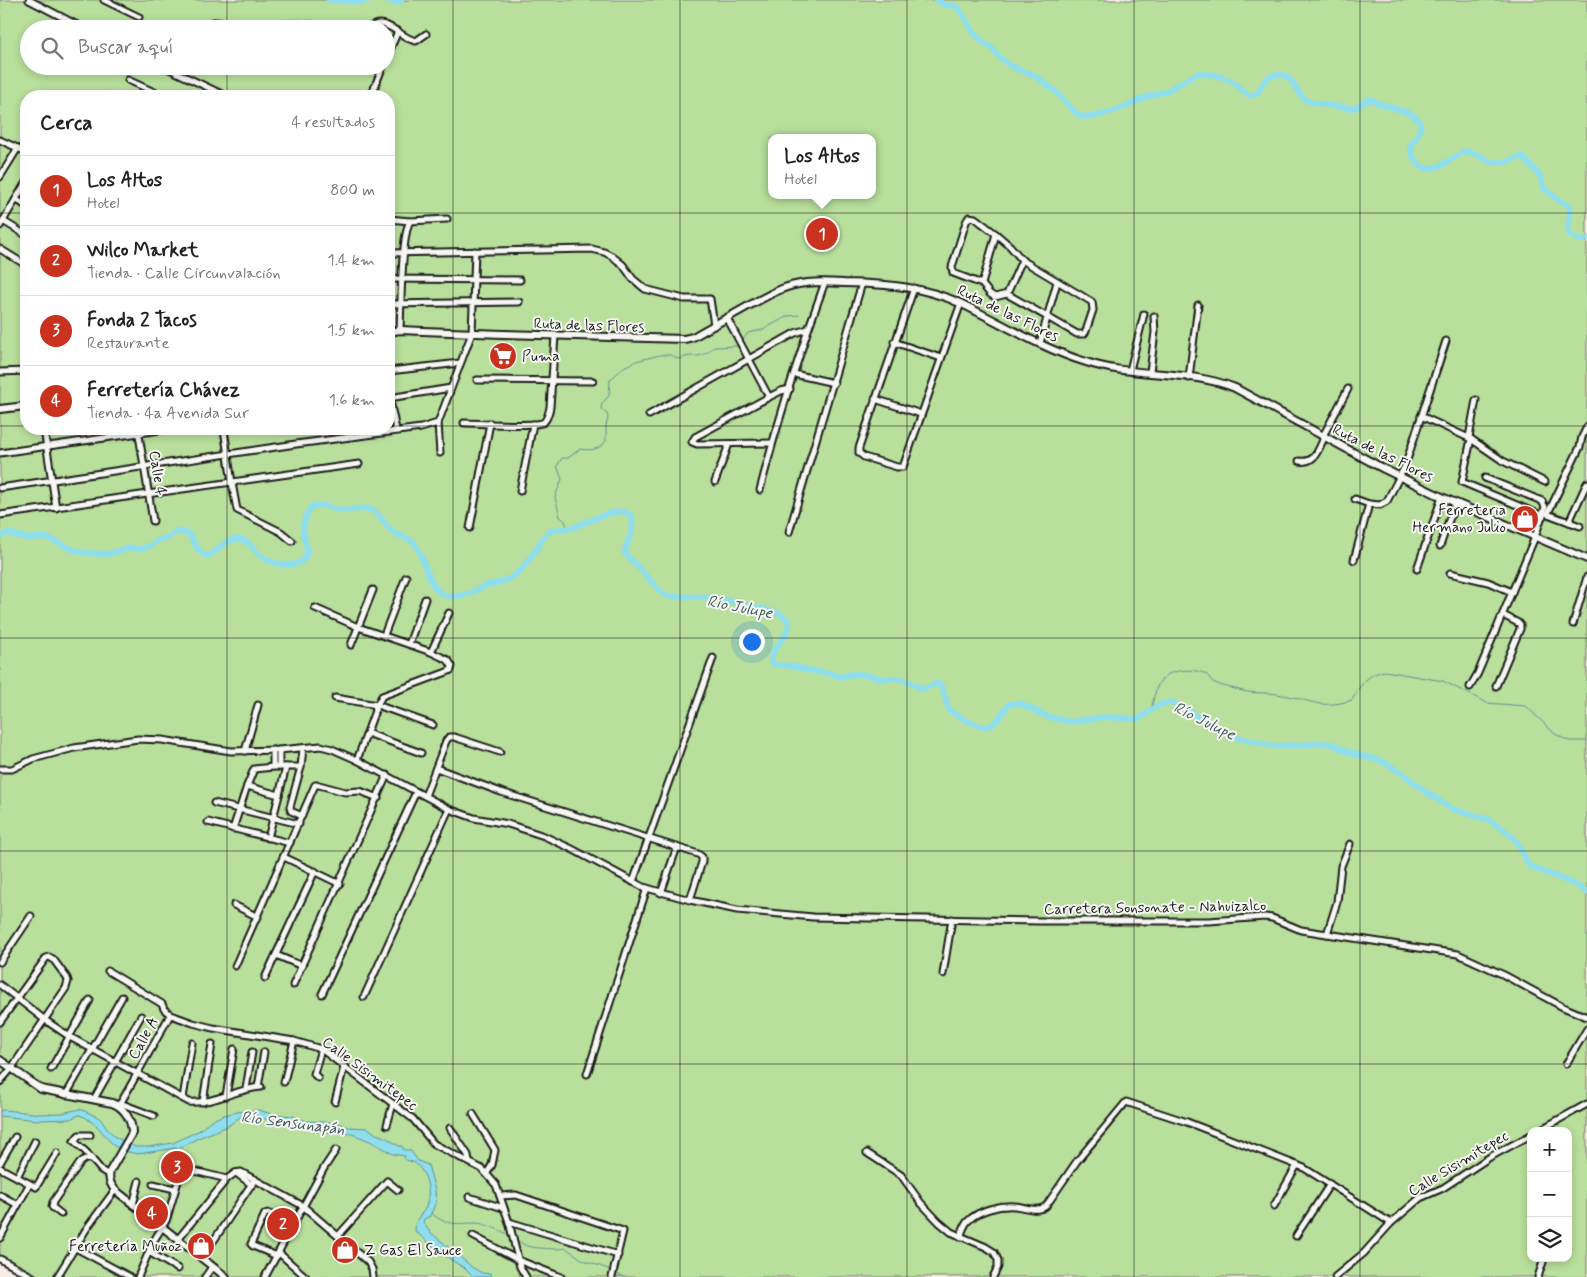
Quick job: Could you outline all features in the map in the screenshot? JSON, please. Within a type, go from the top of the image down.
[{"type":"main road","name":"Ruta de las Flores","points":[[395,331],[684,339],[788,286],[824,282],[862,283],[914,288],[938,294],[1040,343],[1088,363],[1211,381],[1235,388],[1442,497],[1587,559]]},
{"type":"main road","points":[[0,409],[20,407]]},
{"type":"main road","points":[[0,1060],[41,1089],[120,1104],[131,1126],[132,1133],[109,1174],[109,1182],[115,1190],[133,1205],[226,1277]]},
{"type":"street","points":[[29,0],[68,20]]},
{"type":"street","points":[[104,0],[112,2],[138,17]]},
{"type":"street","points":[[395,30],[416,41],[426,34]]},
{"type":"street","points":[[395,39],[398,32]]},
{"type":"street","points":[[182,75],[213,90]]},
{"type":"street","points":[[373,90],[379,75]]},
{"type":"street","points":[[128,80],[150,90]]},
{"type":"street","points":[[0,140],[18,148],[0,177]]},
{"type":"street","points":[[20,192],[1,223],[20,232]]},
{"type":"street","points":[[16,199],[20,202]]},
{"type":"street","points":[[970,217],[975,218],[996,234],[1022,260],[1092,302],[1093,310],[1084,334],[1077,334],[1007,294],[994,297],[982,284],[956,274],[952,270],[967,218],[970,217]]},
{"type":"street","points":[[395,220],[447,220]]},
{"type":"street","points":[[400,330],[404,253],[410,221]]},
{"type":"street","points":[[982,284],[996,234]]},
{"type":"street","points":[[395,253],[579,248],[604,252],[623,265],[633,280],[645,289],[684,299],[710,299],[714,325]]},
{"type":"street","points":[[0,249],[20,261]]},
{"type":"street","points":[[440,453],[438,423],[472,333],[475,251]]},
{"type":"street","points":[[1007,294],[1022,260]]},
{"type":"street","points":[[395,279],[520,280]]},
{"type":"street","points":[[760,490],[772,443],[824,282]]},
{"type":"street","points":[[1040,343],[1056,282]]},
{"type":"street","points":[[789,532],[862,283]]},
{"type":"street","points":[[914,288],[859,448],[859,454],[864,457],[903,467],[961,304]]},
{"type":"street","points":[[395,304],[518,302]]},
{"type":"street","points":[[1189,378],[1198,305]]},
{"type":"street","points":[[1130,370],[1144,314]]},
{"type":"street","points":[[1150,372],[1155,332],[1154,316]]},
{"type":"street","points":[[727,318],[768,397]]},
{"type":"street","points":[[649,414],[748,361],[794,333],[808,329]]},
{"type":"street","points":[[464,423],[532,424],[544,422],[550,407],[555,336]]},
{"type":"street","points":[[1355,498],[1369,504],[1384,504],[1405,466],[1446,341]]},
{"type":"street","points":[[894,342],[941,358]]},
{"type":"street","points":[[395,370],[460,363]]},
{"type":"street","points":[[0,372],[20,371]]},
{"type":"street","points":[[794,374],[834,383]]},
{"type":"street","points":[[477,380],[593,381]]},
{"type":"street","points":[[395,396],[451,388]]},
{"type":"street","points":[[772,443],[697,444],[692,442],[695,437],[768,397],[790,389]]},
{"type":"street","points":[[1299,461],[1306,463],[1312,460],[1348,389]]},
{"type":"street","points":[[875,399],[921,414]]},
{"type":"street","points":[[1476,400],[1462,482],[1580,526]]},
{"type":"street","points":[[1421,416],[1470,438],[1509,464],[1544,482]]},
{"type":"street","points":[[395,425],[396,430],[438,423]]},
{"type":"street","points":[[470,528],[490,423]]},
{"type":"street","points":[[520,491],[532,424]]},
{"type":"street","points":[[1470,687],[1478,673],[1545,514],[1580,447],[1587,427]]},
{"type":"street","points":[[45,435],[56,508]]},
{"type":"street","points":[[0,453],[115,435]]},
{"type":"street","name":"Calle 4","points":[[139,435],[153,521]]},
{"type":"street","points":[[225,435],[237,510],[281,532],[292,541]]},
{"type":"street","points":[[0,488],[362,435]]},
{"type":"street","points":[[715,482],[729,444]]},
{"type":"street","points":[[0,516],[359,464]]},
{"type":"street","points":[[1485,478],[1542,501],[1545,504],[1545,514]]},
{"type":"street","points":[[1569,522],[1587,483]]},
{"type":"street","points":[[1417,569],[1442,497]]},
{"type":"street","points":[[1440,546],[1455,502]]},
{"type":"street","points":[[1354,560],[1369,504]]},
{"type":"street","points":[[1450,573],[1471,577],[1512,592]]},
{"type":"street","points":[[384,635],[406,577]]},
{"type":"street","points":[[1573,624],[1587,577]]},
{"type":"street","points":[[351,645],[373,590]]},
{"type":"street","points":[[408,644],[425,599]]},
{"type":"street","points":[[315,608],[358,626],[431,652],[451,662],[451,670],[382,696],[357,760]]},
{"type":"street","points":[[431,652],[449,613]]},
{"type":"street","points":[[1496,686],[1520,628],[1520,624],[1517,621],[1502,615]]},
{"type":"street","points":[[633,882],[713,658]]},
{"type":"street","points":[[335,698],[377,705],[433,725]]},
{"type":"street","points":[[245,751],[258,704]]},
{"type":"street","points":[[367,733],[421,753]]},
{"type":"street","points":[[425,796],[449,737],[500,752]]},
{"type":"street","name":"Carretera Sonsonate - Nahuizalco","points":[[0,768],[12,769],[33,759],[74,748],[138,739],[159,739],[206,748],[245,751],[326,747],[387,775],[449,809],[474,818],[508,824],[544,836],[633,882],[661,893],[727,908],[792,915],[952,920],[1189,922],[1272,918],[1301,930],[1458,954],[1504,974],[1556,1003],[1587,1017]]},
{"type":"street","points":[[302,816],[291,811],[290,807],[301,767],[303,748]]},
{"type":"street","points":[[276,750],[276,767]]},
{"type":"street","points":[[268,838],[286,767]]},
{"type":"street","points":[[233,829],[254,769],[301,767]]},
{"type":"street","points":[[436,768],[501,792],[698,854],[702,857],[690,900]]},
{"type":"street","points":[[293,985],[340,884],[387,775]]},
{"type":"street","points":[[236,966],[315,785],[345,792],[360,791],[378,798]]},
{"type":"street","points":[[247,786],[279,794]]},
{"type":"street","points":[[322,994],[416,792]]},
{"type":"street","points":[[214,803],[298,824]]},
{"type":"street","points":[[364,998],[449,809]]},
{"type":"street","points":[[208,822],[290,843]]},
{"type":"street","points":[[1327,934],[1337,902],[1341,866],[1350,844]]},
{"type":"street","points":[[661,893],[677,846]]},
{"type":"street","points":[[284,857],[340,884]]},
{"type":"street","points":[[265,978],[314,871]]},
{"type":"street","points":[[586,1074],[647,888]]},
{"type":"street","points":[[234,905],[258,917]]},
{"type":"street","points":[[0,962],[31,916]]},
{"type":"street","points":[[943,974],[952,920]]},
{"type":"street","points":[[276,955],[302,966]]},
{"type":"street","points":[[0,1022],[46,958],[53,959],[68,981],[66,988],[11,1069],[0,1082]]},
{"type":"street","points":[[108,971],[162,1004],[164,1009],[171,1015]]},
{"type":"street","points":[[0,985],[44,1020],[70,1037],[188,1102],[203,1102],[259,1087],[264,1052]]},
{"type":"street","points":[[66,1095],[122,997]]},
{"type":"street","points":[[51,1069],[90,1000]]},
{"type":"street","name":"Calle Sisimitepec","points":[[171,1015],[214,1028],[294,1041],[321,1049],[417,1123],[434,1144],[487,1173],[496,1185],[509,1222],[518,1260],[526,1277]]},
{"type":"street","name":"Calle A","points":[[120,1104],[171,1015]]},
{"type":"street","points":[[94,1099],[141,1016]]},
{"type":"street","points":[[1566,1064],[1587,1029]]},
{"type":"street","points":[[284,1082],[294,1041]]},
{"type":"street","points":[[183,1098],[192,1043]]},
{"type":"street","points":[[203,1102],[212,1044]]},
{"type":"street","points":[[226,1096],[234,1049]]},
{"type":"street","points":[[318,1078],[314,1074],[321,1049]]},
{"type":"street","points":[[246,1089],[252,1052]]},
{"type":"street","points":[[335,1102],[344,1067]]},
{"type":"street","points":[[960,1237],[966,1224],[974,1216],[988,1210],[1003,1206],[1014,1206],[1036,1210],[1046,1206],[1077,1160],[1126,1102],[1179,1119],[1297,1165],[1391,1223]]},
{"type":"street","points":[[120,1104],[154,1116]]},
{"type":"street","points":[[387,1125],[393,1104]]},
{"type":"street","points":[[1545,1127],[1587,1104]]},
{"type":"street","points":[[473,1114],[495,1150],[492,1165],[487,1173]]},
{"type":"street","points":[[450,1128],[468,1156],[469,1162]]},
{"type":"street","points":[[90,1134],[79,1135],[74,1141],[101,1170],[109,1174]]},
{"type":"street","points":[[0,1164],[15,1137]]},
{"type":"street","name":"Calle Sisimitepec","points":[[1335,1277],[1364,1254],[1391,1223],[1409,1206],[1423,1196],[1443,1188],[1490,1157],[1527,1137]]},
{"type":"street","points":[[16,1177],[35,1141]]},
{"type":"street","points":[[265,1277],[324,1168],[336,1150]]},
{"type":"street","points":[[0,1168],[36,1187],[57,1153]]},
{"type":"street","points":[[867,1153],[901,1175],[921,1203],[939,1222],[960,1237],[994,1252],[998,1260],[998,1267],[993,1277]]},
{"type":"street","points":[[61,1214],[52,1207],[53,1202],[82,1160],[92,1159]]},
{"type":"street","points":[[1274,1206],[1297,1165]]},
{"type":"street","points":[[138,1277],[166,1221],[172,1189],[182,1168],[228,1179]]},
{"type":"street","points":[[235,1173],[252,1184]]},
{"type":"street","points":[[178,1239],[228,1179],[235,1173],[245,1173],[303,1206],[368,1262],[372,1269],[373,1277]]},
{"type":"street","points":[[202,1258],[256,1179]]},
{"type":"street","points":[[133,1205],[139,1181]]},
{"type":"street","points":[[338,1236],[387,1181],[398,1190]]},
{"type":"street","points":[[153,1184],[172,1189]]},
{"type":"street","points":[[1296,1236],[1330,1184]]},
{"type":"street","points":[[0,1238],[29,1185]]},
{"type":"street","points":[[57,1277],[93,1218],[115,1190]]},
{"type":"street","points":[[0,1195],[18,1205]]},
{"type":"street","points":[[500,1196],[516,1195],[620,1228],[623,1231],[623,1235],[612,1277]]},
{"type":"street","points":[[469,1197],[503,1208]]},
{"type":"street","points":[[294,1224],[268,1213],[265,1214],[251,1244],[252,1246],[278,1254],[306,1277]]},
{"type":"street","points":[[509,1222],[618,1255]]},
{"type":"street","points":[[473,1236],[518,1260],[561,1277]]},
{"type":"street","points":[[74,1247],[130,1277]]},
{"type":"street","points":[[149,1252],[178,1269]]},
{"type":"street","points":[[0,1259],[33,1277]]},
{"type":"street","points":[[1538,1277],[1543,1262]]},
{"type":"street","points":[[205,1277],[212,1266]]},
{"type":"green space","points":[[0,0],[1587,0],[1587,1277],[27,1277],[0,1261]]},
{"type":"water","name":"Río Sensunapán","points":[[80,1109],[98,1117],[117,1138],[135,1147],[173,1143],[200,1130],[210,1121],[224,1115],[258,1110],[272,1114],[293,1116],[306,1121],[338,1123],[349,1127],[368,1128],[376,1134],[402,1146],[404,1150],[410,1150],[418,1161],[428,1165],[435,1190],[436,1202],[430,1216],[424,1219],[423,1222],[429,1231],[473,1268],[482,1273],[491,1274],[492,1277],[473,1277],[415,1231],[415,1225],[426,1207],[428,1198],[427,1181],[419,1167],[414,1162],[404,1159],[405,1156],[393,1154],[370,1141],[352,1134],[315,1131],[301,1124],[289,1121],[240,1117],[228,1126],[182,1147],[138,1154],[124,1151],[114,1146],[97,1126],[79,1115],[70,1119],[38,1120],[0,1116],[0,1111],[4,1110],[42,1114],[62,1113]]},
{"type":"waterway","points":[[329,0],[360,2],[368,0]]},
{"type":"waterway","points":[[388,0],[397,3],[401,0]]},
{"type":"waterway","points":[[937,0],[944,5],[957,6],[974,33],[993,49],[999,57],[1008,64],[1030,73],[1044,82],[1077,114],[1085,117],[1097,116],[1125,107],[1146,97],[1166,91],[1198,73],[1216,75],[1230,80],[1250,96],[1257,93],[1268,77],[1278,74],[1284,75],[1289,78],[1302,96],[1309,101],[1330,106],[1355,108],[1371,99],[1410,113],[1417,118],[1420,125],[1419,134],[1410,146],[1414,158],[1419,165],[1426,168],[1440,165],[1465,151],[1476,154],[1491,162],[1505,162],[1522,156],[1540,176],[1544,188],[1557,199],[1571,207],[1568,228],[1570,235],[1579,240],[1587,239]]},
{"type":"waterway","points":[[741,342],[748,333],[762,330],[788,316],[799,315]]},
{"type":"waterway","points":[[566,529],[565,522],[560,517],[555,497],[562,479],[557,466],[562,458],[568,458],[580,449],[591,450],[598,448],[606,441],[608,418],[607,414],[601,409],[602,403],[609,396],[610,380],[624,367],[636,361],[660,355],[670,355],[679,359],[689,356],[700,356],[714,347],[738,346]]},
{"type":"waterway","name":"Río Julupe","points":[[0,536],[8,533],[30,539],[48,538],[85,553],[108,554],[129,548],[140,549],[147,547],[169,537],[176,531],[189,534],[198,549],[207,556],[225,543],[237,539],[245,541],[268,560],[290,565],[300,562],[306,555],[307,548],[303,527],[305,518],[312,506],[321,505],[345,510],[370,509],[377,513],[392,531],[411,540],[415,544],[437,590],[444,595],[454,596],[470,593],[514,576],[535,552],[544,537],[551,531],[571,528],[612,513],[625,512],[633,519],[631,534],[624,552],[659,590],[667,596],[705,597],[729,601],[779,613],[789,621],[786,634],[772,655],[771,662],[776,665],[791,666],[842,677],[858,674],[885,679],[899,678],[923,689],[938,683],[942,688],[949,710],[970,722],[982,726],[992,725],[1009,704],[1019,703],[1046,716],[1070,722],[1104,717],[1138,719],[1159,705],[1171,702],[1185,708],[1219,730],[1236,737],[1273,746],[1332,744],[1348,752],[1382,761],[1452,809],[1488,819],[1507,832],[1517,842],[1529,866],[1574,884],[1587,892]]},
{"type":"waterway","points":[[1151,711],[1160,682],[1166,676],[1177,671],[1201,672],[1222,686],[1244,691],[1277,694],[1322,704],[1341,703],[1352,700],[1358,689],[1369,677],[1385,671],[1443,681],[1487,703],[1526,706],[1555,734],[1569,741],[1587,741]]},
{"type":"waterway","points":[[431,1213],[447,1222],[458,1224],[479,1223],[509,1235]]},
{"type":"waterway","points":[[516,1239],[530,1247],[566,1248],[583,1260],[611,1270]]},
{"type":"waterway","points":[[616,1273],[623,1277]]},
{"type":"place","name":"Los Altos","points":[[822,234]]},
{"type":"place","name":"Puma","points":[[503,356]]},
{"type":"place","name":"Ferreteria Hermano Julio","points":[[1525,519]]},
{"type":"place","name":"Fonda 2 Tacos","points":[[177,1167]]},
{"type":"place","name":"Ferretería Chávez","points":[[152,1213]]},
{"type":"place","name":"Wilco Market","points":[[283,1224]]},
{"type":"place","name":"Ferretería Muñoz","points":[[201,1246]]},
{"type":"place","name":"Z Gas El Sauce","points":[[345,1250]]}]
